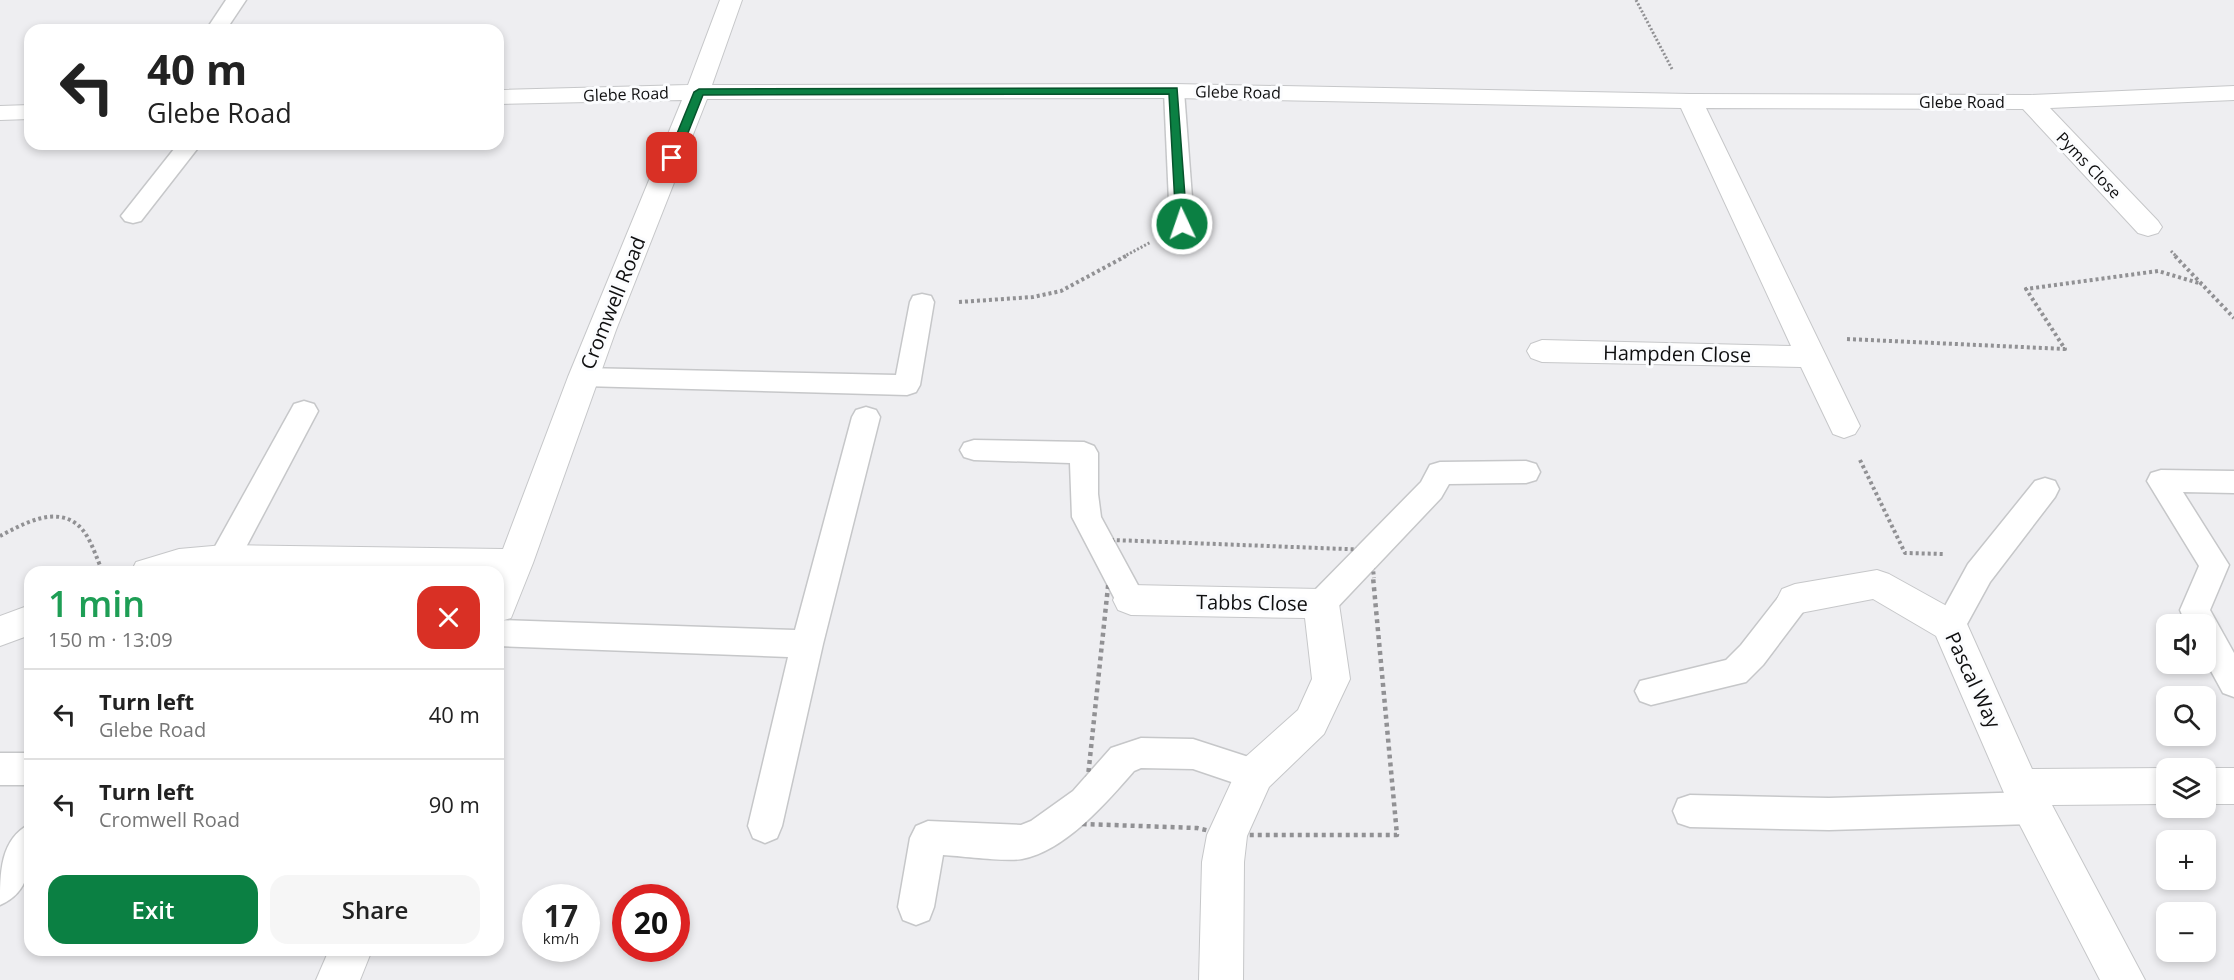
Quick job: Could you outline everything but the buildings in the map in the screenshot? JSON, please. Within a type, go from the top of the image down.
[{"type":"street","name":"Cromwell Road","points":[[504,592],[583,377],[699,92],[731,0]]},
{"type":"street","name":"Glebe Road","points":[[504,97],[699,92],[1174,91],[1690,101],[2030,102],[2234,93]]},
{"type":"street","points":[[1690,101],[1844,426]]},
{"type":"street","name":"Pyms Close","points":[[2030,102],[2148,227]]},
{"type":"street","points":[[0,113],[24,112]]},
{"type":"street","name":"Hampden Close","points":[[1542,351],[1807,347]]},
{"type":"street","points":[[169,566],[224,559],[516,563]]},
{"type":"street","name":"Pascal Way","points":[[1795,599],[1877,584],[1950,626],[2027,797],[2123,980]]},
{"type":"street","name":"Tabbs Close","points":[[1131,600],[1322,604],[1331,679],[1311,722],[1255,774],[1227,835],[1223,862],[1221,980]]},
{"type":"street","points":[[0,631],[24,622]]},
{"type":"street","points":[[2216,786],[2234,786]]},
{"type":"street","points":[[2027,797],[2156,787]]},
{"type":"street","points":[[338,980],[348,956]]},
{"type":"lane","points":[[220,24],[236,0]]},
{"type":"lane","points":[[1174,91],[1182,224]]},
{"type":"lane","points":[[133,216],[185,150]]},
{"type":"lane","points":[[583,377],[907,385],[922,302]]},
{"type":"lane","points":[[224,559],[304,411]]},
{"type":"lane","points":[[765,826],[807,644],[866,417]]},
{"type":"lane","points":[[974,450],[1084,453],[1084,494],[1087,517],[1131,600]]},
{"type":"lane","points":[[1322,604],[1423,498],[1440,473],[1526,472]]},
{"type":"lane","points":[[2197,614],[2195,610],[2214,565],[2161,481],[2234,482]]},
{"type":"lane","points":[[1950,626],[1980,573],[2045,489]]},
{"type":"lane","points":[[1651,691],[1735,672],[1752,655],[1795,599]]},
{"type":"lane","points":[[504,633],[807,644]]},
{"type":"lane","points":[[2216,650],[2234,683]]},
{"type":"lane","points":[[916,907],[928,838],[1022,842],[1043,833],[1085,802],[1123,759],[1141,753],[1193,754],[1255,774]]},
{"type":"lane","points":[[0,768],[24,769]]},
{"type":"lane","points":[[1690,811],[1828,813],[2027,797]]},
{"type":"lane","points":[[0,887],[24,850]]},
{"type":"path","points":[[1636,0],[1690,101]]},
{"type":"path","points":[[922,302],[993,301],[1033,297],[1061,291],[1182,224]]},
{"type":"path","points":[[2148,227],[2234,318]]},
{"type":"path","points":[[1807,347],[2065,349],[2026,290],[2158,271],[2202,284]]},
{"type":"path","points":[[1844,426],[1905,553],[1969,555],[1980,573]]},
{"type":"path","points":[[0,536],[40,518],[68,519],[79,526],[100,566]]},
{"type":"path","points":[[1113,540],[1371,550],[1397,835],[1227,835],[1197,828],[1083,824],[1111,563],[1113,540]]},
{"type":"route","points":[[672,158],[699,92],[1174,91],[1182,224]]}]
